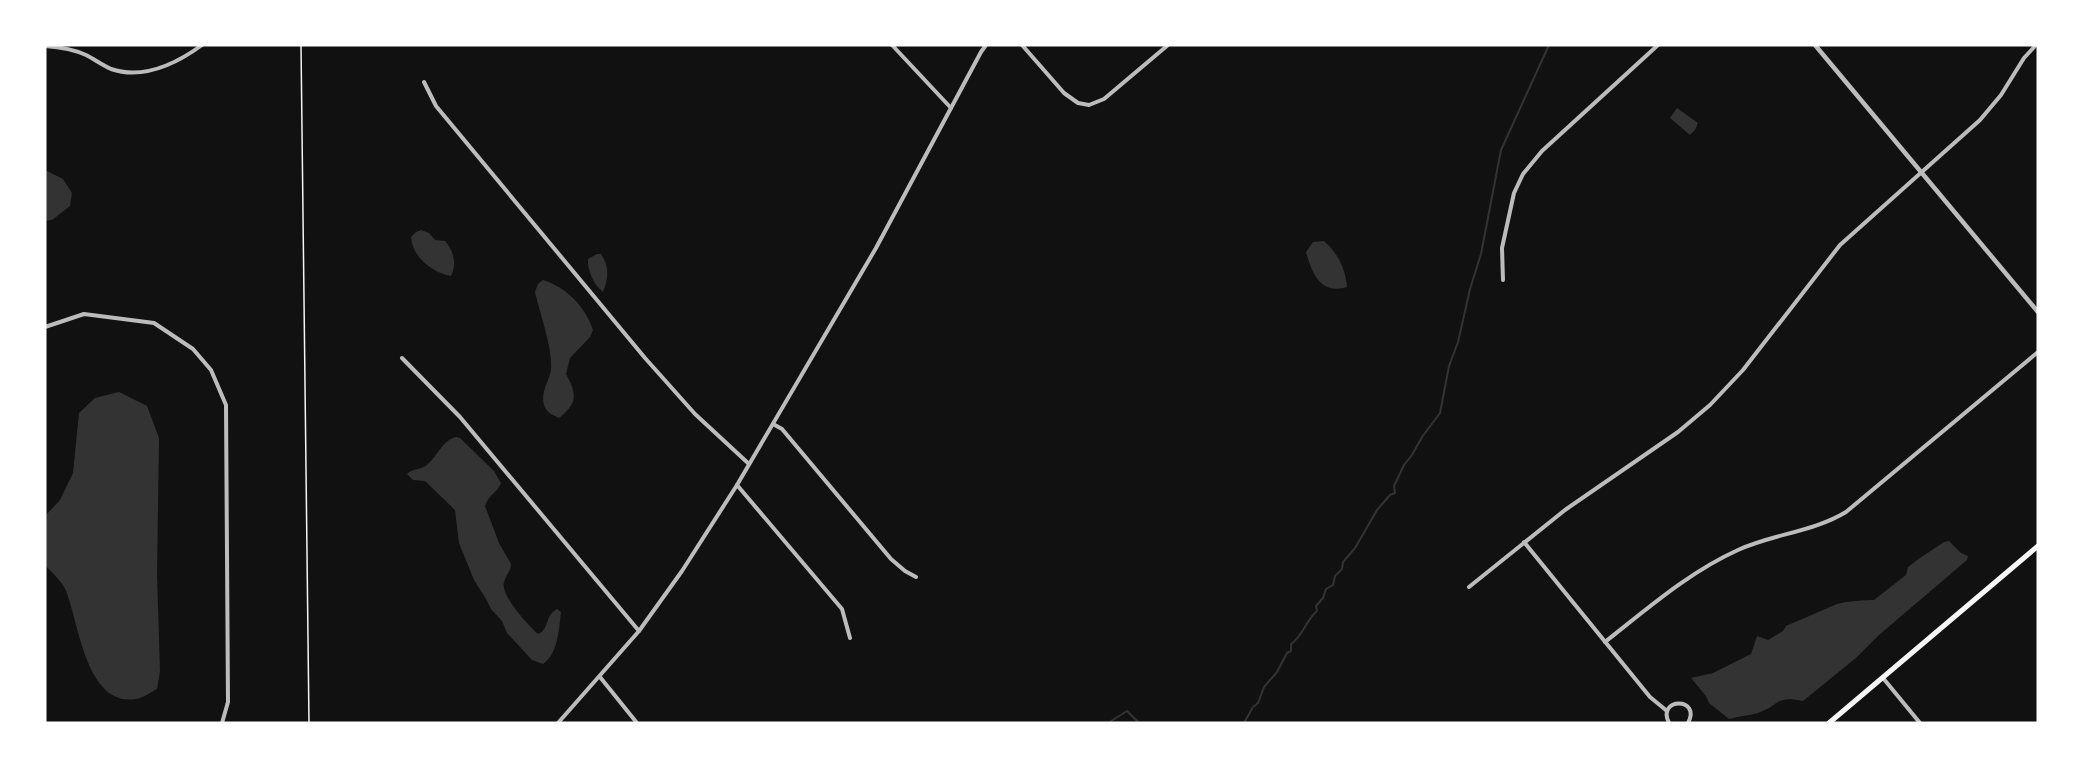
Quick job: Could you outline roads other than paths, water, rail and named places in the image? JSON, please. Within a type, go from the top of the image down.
[{"type":"main road","points":[[1829,723],[2038,546]]},
{"type":"street","points":[[45,46],[63,48],[85,55],[111,69],[132,72],[164,67],[182,60],[202,45]]},
{"type":"street","points":[[892,45],[951,108]]},
{"type":"street","points":[[558,723],[639,632],[682,571],[737,485],[876,248],[986,45]]},
{"type":"street","points":[[1022,45],[1064,93],[1078,103],[1089,105],[1104,99],[1168,45]]},
{"type":"street","points":[[1503,280],[1502,248],[1514,193],[1523,174],[1542,151],[1658,45]]},
{"type":"street","points":[[1815,45],[2038,312]]},
{"type":"street","points":[[1469,587],[1591,490],[1678,432],[1710,405],[1743,370],[1840,245],[1987,112],[2024,58],[2036,45]]},
{"type":"street","points":[[424,82],[436,106],[645,358],[694,414],[749,464]]},
{"type":"street","points":[[45,327],[84,314],[154,323],[193,349],[211,370],[226,405],[228,702],[222,723]]},
{"type":"street","points":[[1605,642],[1685,581],[1725,556],[1773,537],[1823,524],[1846,512],[2038,352]]},
{"type":"street","points":[[402,358],[476,435],[639,632]]},
{"type":"street","points":[[773,424],[782,429],[891,559],[916,577]]},
{"type":"street","points":[[737,485],[842,609],[850,638]]},
{"type":"street","points":[[1524,542],[1650,697],[1668,711]]},
{"type":"street","points":[[600,676],[637,723]]},
{"type":"street","points":[[1883,678],[1920,723]]},
{"type":"street","points":[[1670,723],[1667,717],[1668,711],[1671,705],[1677,703],[1686,705],[1691,713],[1688,723]]},
{"type":"waterway","points":[[1244,723],[1253,707],[1258,703],[1264,687],[1277,672],[1287,653],[1291,651],[1291,644],[1299,637],[1317,611],[1316,606],[1323,598],[1326,589],[1333,585],[1335,576],[1342,569],[1343,562],[1355,548],[1377,510],[1390,495],[1395,493],[1394,486],[1404,465],[1440,413],[1449,366],[1458,342],[1481,254],[1501,150],[1549,45]]},
{"type":"waterway","points":[[1108,723],[1127,711],[1139,723]]}]
